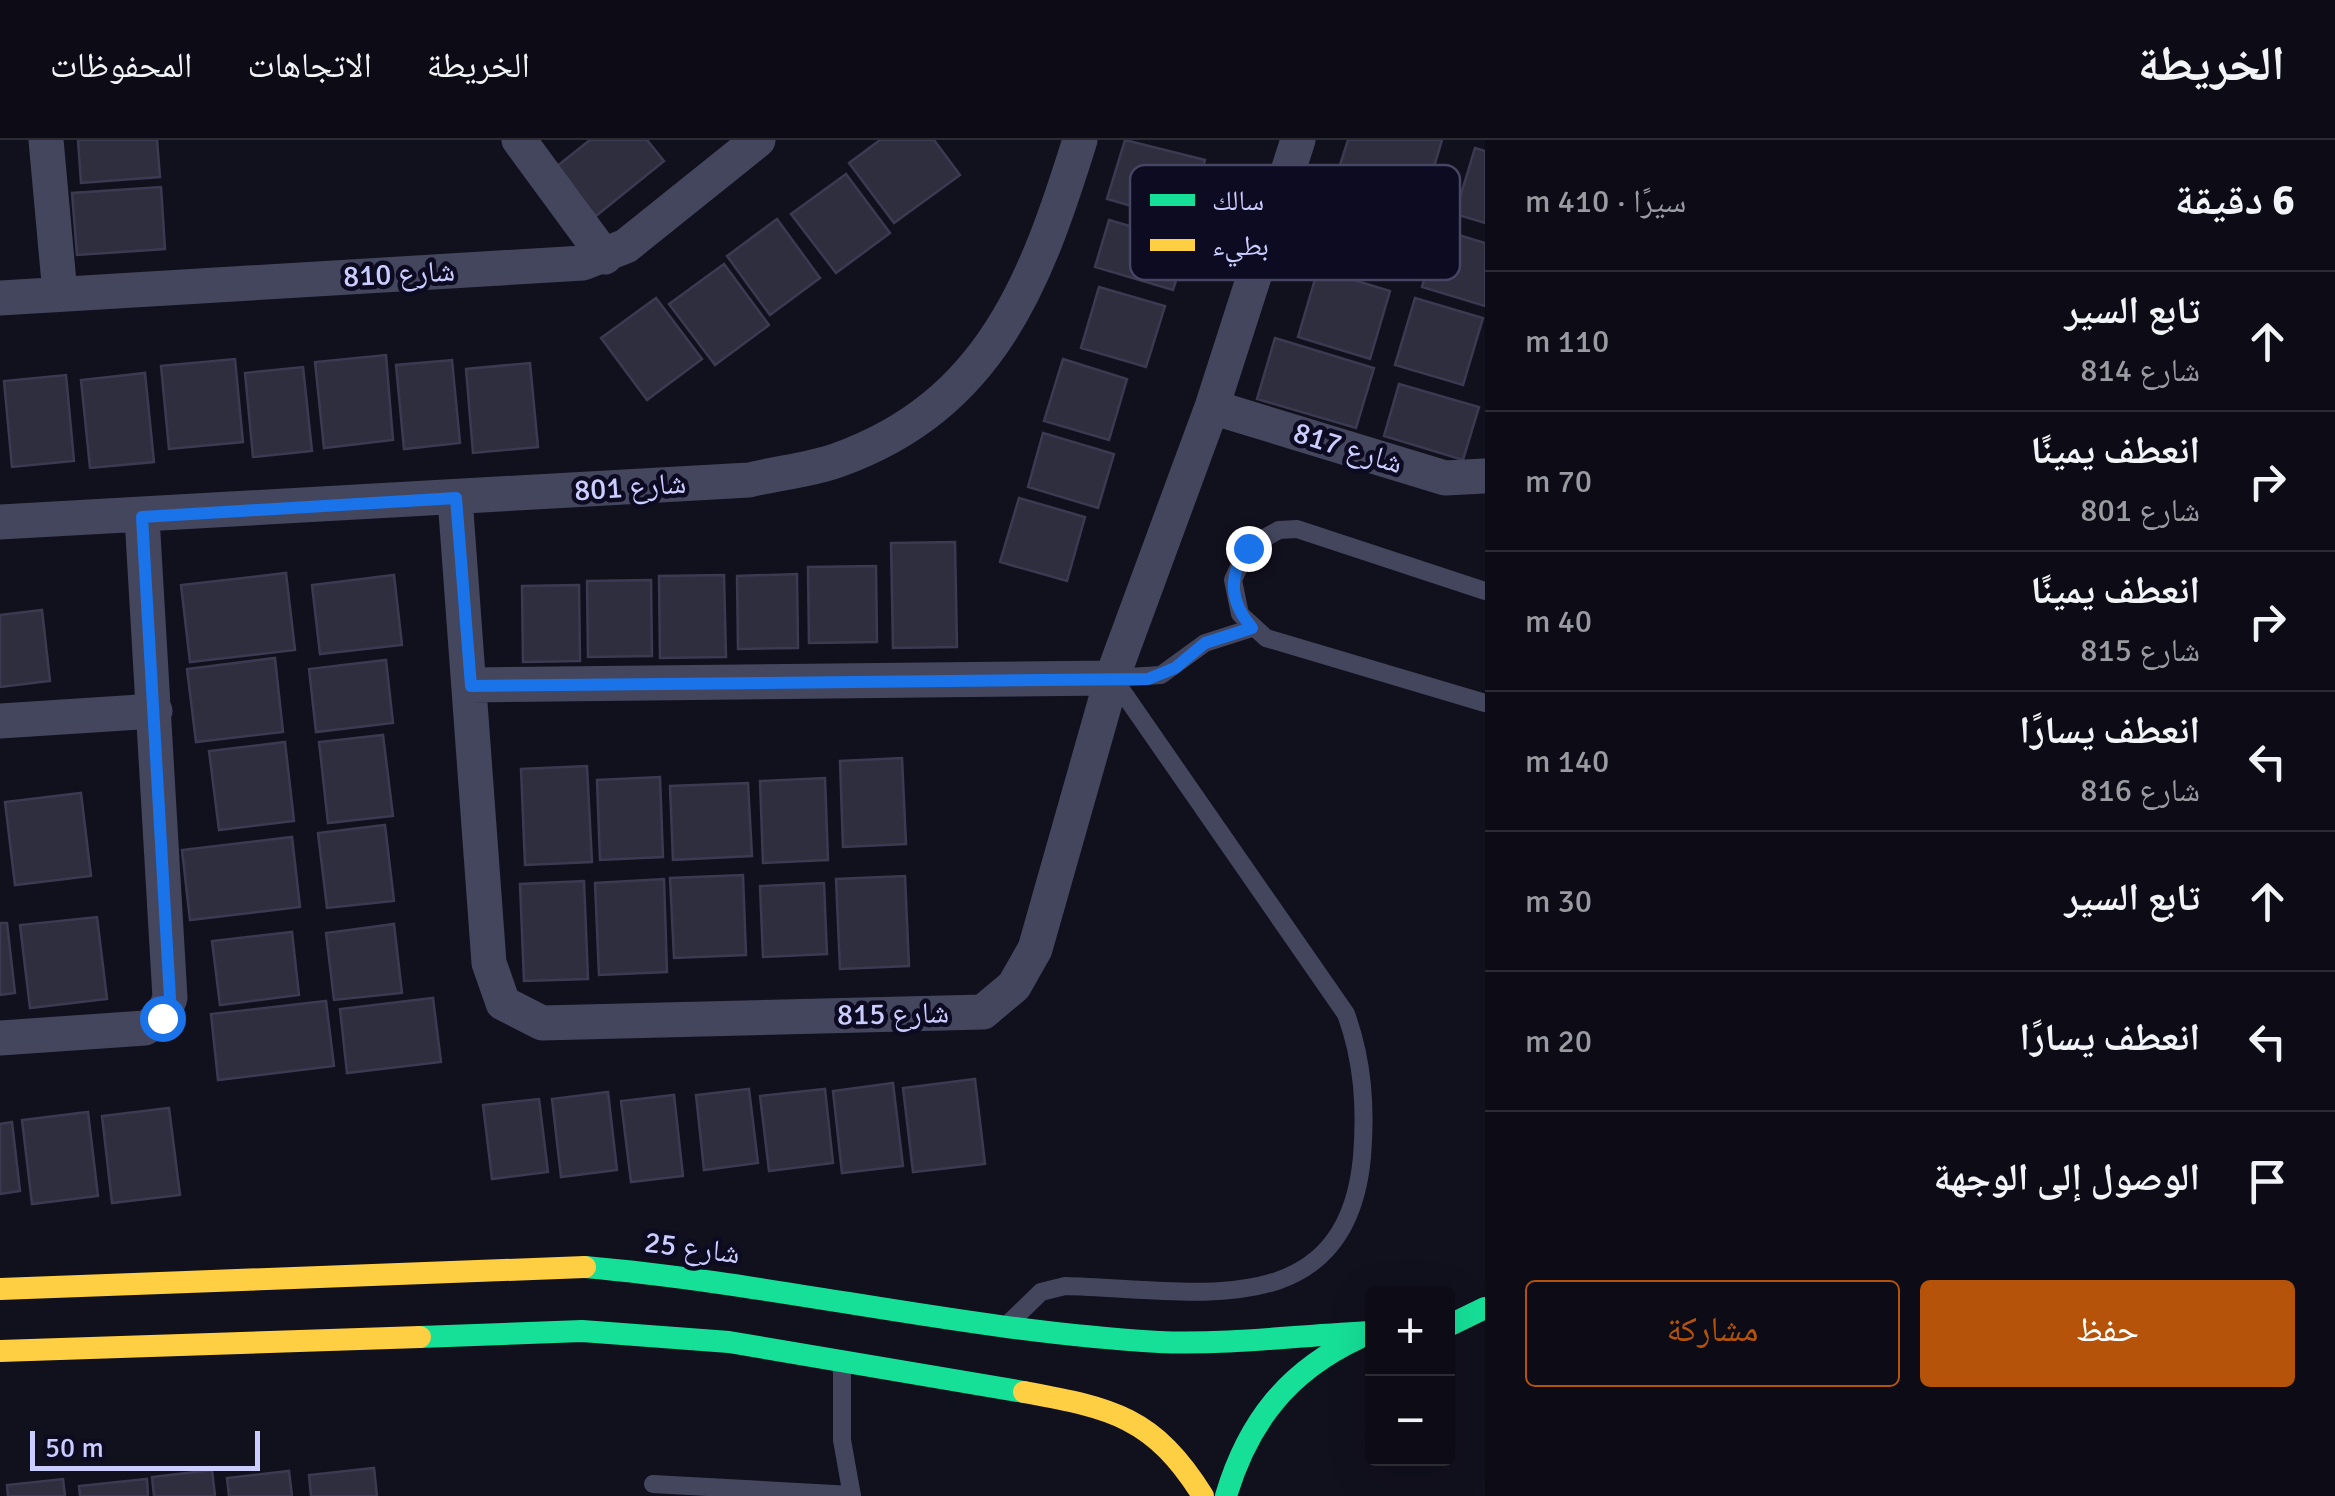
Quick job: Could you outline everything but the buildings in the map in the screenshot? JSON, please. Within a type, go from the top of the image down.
[{"type":"street","points":[[46,140],[60,294]]},
{"type":"street","points":[[519,140],[605,257]]},
{"type":"street","name":"شارع 810","points":[[0,298],[582,263],[626,246],[758,140]]},
{"type":"street","name":"شارع 801","points":[[0,522],[749,480],[838,460],[908,425],[968,378],[1019,306],[1057,214],[1080,140]]},
{"type":"street","name":"شارع 815","points":[[1290,165],[1298,140]]},
{"type":"street","name":"شارع 815","points":[[456,498],[489,963],[503,1004],[542,1023],[983,1012],[1014,986],[1035,949],[1112,678],[1212,407],[1253,280]]},
{"type":"street","name":"شارع 817","points":[[1212,407],[1446,478],[1485,476]]},
{"type":"street","points":[[0,1038],[146,1028],[162,1018],[170,998],[142,517]]},
{"type":"street","points":[[471,686],[1112,678]]},
{"type":"street","points":[[0,721],[155,711]]},
{"type":"street","name":"شارع 25","points":[[0,1288],[579,1266],[703,1277],[1006,1328],[1164,1342],[1365,1332]]},
{"type":"street","points":[[1455,1322],[1485,1308]]},
{"type":"street","points":[[1455,1326],[1485,1332]]},
{"type":"street","points":[[0,1350],[582,1331],[729,1342],[843,1358],[1067,1400],[1138,1422],[1178,1456],[1203,1496]]},
{"type":"street","points":[[1226,1496],[1240,1449],[1263,1409],[1307,1366],[1332,1349],[1365,1335]]},
{"type":"lane","points":[[1485,591],[1297,529],[1279,530],[1248,548],[1233,580],[1240,614],[1266,638],[1485,703]]},
{"type":"lane","points":[[1112,678],[1161,676],[1205,643],[1252,628]]},
{"type":"lane","points":[[1006,1328],[1041,1292],[1065,1286],[1243,1290],[1286,1279],[1326,1255],[1348,1225],[1360,1178],[1366,1117],[1360,1051],[1346,1014],[1112,678]]},
{"type":"lane","points":[[653,1484],[852,1495],[840,1413],[843,1358]]},
{"type":"traffic: fast","points":[[585,1267],[1087,1336],[1185,1343],[1365,1332]]},
{"type":"traffic: fast","points":[[1455,1323],[1485,1308]]},
{"type":"traffic: fast","points":[[420,1337],[582,1331],[729,1342],[1024,1392]]},
{"type":"traffic: fast","points":[[1226,1496],[1246,1445],[1274,1402],[1311,1366],[1359,1338]]},
{"type":"traffic: slow","points":[[0,1289],[585,1267]]},
{"type":"traffic: slow","points":[[0,1351],[420,1337]]},
{"type":"traffic: slow","points":[[1024,1392],[1082,1404],[1128,1420],[1167,1449],[1203,1496]]},
{"type":"route","points":[[162,1018],[170,998],[142,517],[456,498],[471,686],[1148,679],[1175,668],[1205,643],[1252,628],[1240,614],[1233,580],[1238,562],[1248,548]]}]
